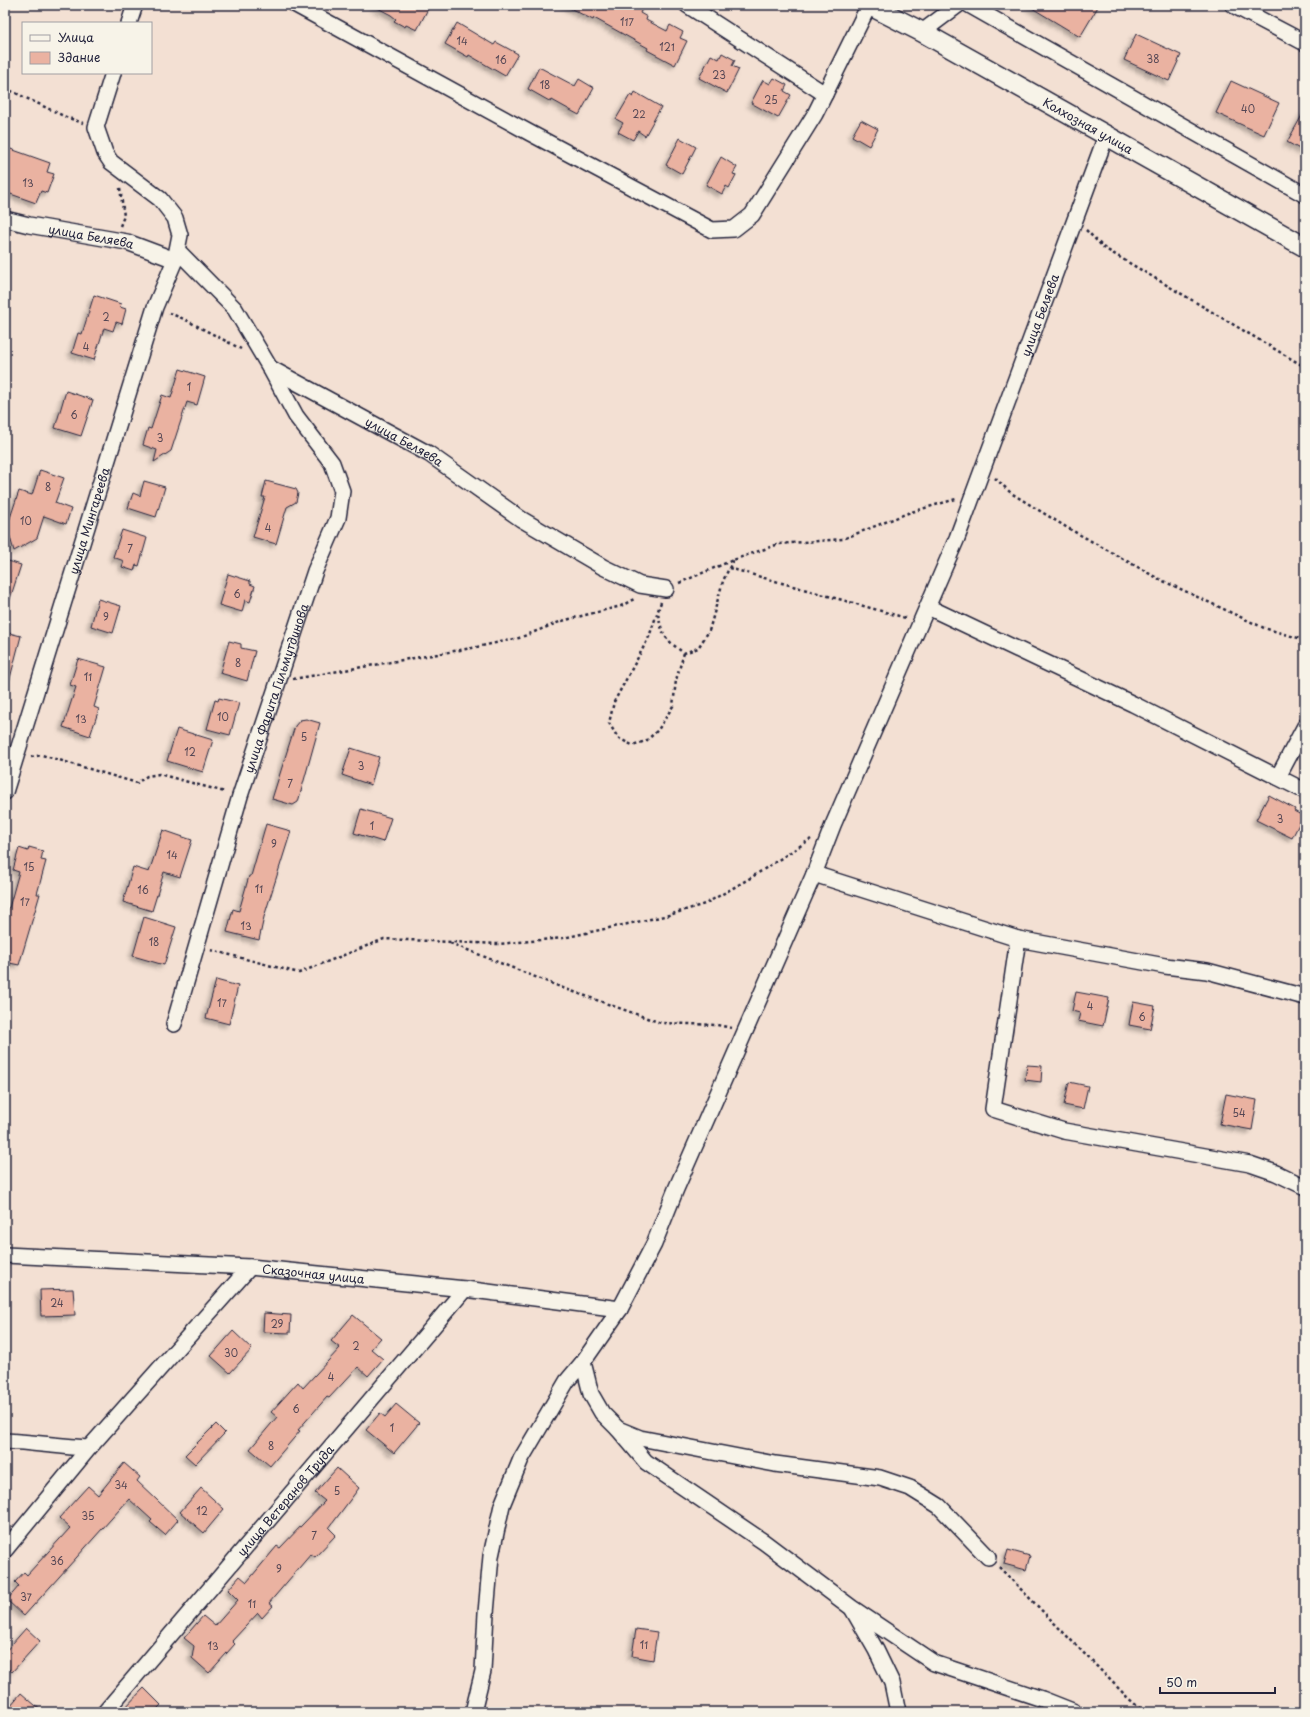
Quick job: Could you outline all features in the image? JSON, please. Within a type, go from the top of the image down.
[{"type":"main road","name":"Колхозная улица","points":[[869,5],[922,32],[1305,247]]},
{"type":"street","points":[[129,22],[135,5]]},
{"type":"street","points":[[296,5],[530,133],[712,230],[734,229],[752,215],[815,114],[869,5]]},
{"type":"street","points":[[687,5],[825,94]]},
{"type":"street","points":[[922,32],[958,5]]},
{"type":"street","points":[[968,5],[1305,195]]},
{"type":"street","points":[[1233,5],[1305,43]]},
{"type":"street","points":[[113,74],[96,127],[105,153],[111,162],[160,199],[175,218],[180,235],[177,256]]},
{"type":"street","name":"улица Беляева","points":[[473,1712],[483,1671],[491,1556],[502,1505],[520,1459],[567,1381],[583,1362],[620,1309],[654,1244],[743,1034],[814,874],[833,825],[958,538],[1106,136]]},
{"type":"street","name":"улица Беляева","points":[[5,219],[29,225],[127,242],[177,256],[235,309],[270,368],[429,454],[521,519],[603,567],[640,585],[666,588]]},
{"type":"street","name":"улица Мингареева","points":[[5,792],[155,307],[177,256]]},
{"type":"street","name":"улица Фарита Гильмутдинова","points":[[174,1024],[240,796],[315,571],[338,518],[342,491],[332,463],[296,416],[270,368]]},
{"type":"street","points":[[928,607],[1133,704],[1305,791]]},
{"type":"street","points":[[1278,777],[1305,726]]},
{"type":"street","points":[[814,874],[1018,939],[1165,966],[1207,971],[1305,997]]},
{"type":"street","points":[[1018,939],[993,1109],[1064,1132],[1250,1164],[1276,1172],[1305,1187]]},
{"type":"street","name":"Сказочная улица","points":[[5,1255],[250,1267],[465,1289],[620,1309]]},
{"type":"street","points":[[5,1550],[89,1448],[250,1267]]},
{"type":"street","name":"улица Ветеранов Труда","points":[[105,1712],[465,1289]]},
{"type":"street","points":[[583,1362],[591,1394],[602,1413],[646,1462],[764,1542],[852,1608],[934,1663],[1042,1699],[1075,1712]]},
{"type":"street","points":[[618,1430],[640,1438],[775,1464],[880,1478],[910,1488],[939,1506],[988,1556]]},
{"type":"street","points":[[5,1441],[36,1442],[58,1446],[89,1448]]},
{"type":"street","points":[[852,1608],[876,1650],[892,1683],[898,1712]]},
{"type":"path","points":[[5,88],[66,117],[96,127]]},
{"type":"path","points":[[102,237],[119,231],[124,216],[122,194],[111,162]]},
{"type":"path","points":[[1077,214],[1087,232],[1104,248],[1305,368]]},
{"type":"path","points":[[155,307],[184,319],[243,350]]},
{"type":"path","points":[[984,468],[1011,493],[1066,527],[1159,579],[1264,628],[1305,640]]},
{"type":"path","points":[[684,653],[676,680],[673,706],[658,730],[646,741],[632,745],[618,738],[609,723],[614,702],[649,638],[666,588],[733,560],[779,544],[843,539],[908,513],[974,494]]},
{"type":"path","points":[[684,653],[698,648],[709,631],[723,581],[733,560]]},
{"type":"path","points":[[729,568],[921,622]]},
{"type":"path","points":[[277,682],[472,648],[519,638],[562,621],[621,606],[638,596]]},
{"type":"path","points":[[657,612],[662,633],[672,644],[684,653]]},
{"type":"path","points":[[12,769],[28,758],[42,755],[136,783],[147,776],[159,774],[240,796]]},
{"type":"path","points":[[197,946],[299,973],[384,939],[498,944],[563,938],[669,915],[705,904],[752,877],[833,825]]},
{"type":"path","points":[[447,942],[563,988],[660,1023],[729,1026],[743,1034]]},
{"type":"path","points":[[988,1556],[1127,1697],[1144,1712]]},
{"type":"building","points":[[372,5],[430,5],[417,30],[406,25],[405,27],[394,21],[396,19],[391,15]]},
{"type":"building","points":[[564,5],[644,5],[640,13],[647,17],[646,20],[667,31],[670,25],[683,32],[680,38],[687,41],[675,65],[594,18],[593,20]]},
{"type":"building","points":[[1027,5],[1099,5],[1080,37]]},
{"type":"building","points":[[457,23],[494,45],[496,42],[518,54],[505,76],[469,55],[468,57],[445,44]]},
{"type":"building","points":[[1136,34],[1181,55],[1169,81],[1124,60]]},
{"type":"building","points":[[722,53],[735,60],[732,66],[739,69],[727,93],[699,78],[711,55],[719,59]]},
{"type":"building","points":[[539,67],[575,86],[579,79],[594,88],[579,115],[528,89]]},
{"type":"building","points":[[774,78],[787,85],[784,91],[791,95],[778,118],[751,103],[763,80],[770,84]]},
{"type":"building","points":[[1231,81],[1279,103],[1264,135],[1216,113]]},
{"type":"building","points":[[635,92],[661,107],[645,136],[638,131],[633,140],[618,132],[623,123],[616,119],[630,95],[633,97]]},
{"type":"building","points":[[1305,110],[1305,152],[1287,142]]},
{"type":"building","points":[[861,120],[878,129],[869,146],[852,136]]},
{"type":"building","points":[[680,138],[696,147],[682,174],[666,165]]},
{"type":"building","points":[[5,147],[50,163],[47,172],[54,174],[47,193],[41,191],[36,203],[5,192]]},
{"type":"building","points":[[721,157],[737,167],[733,174],[736,175],[729,188],[726,186],[722,194],[706,185]]},
{"type":"building","points":[[94,295],[121,304],[120,307],[126,309],[122,324],[116,322],[113,331],[104,328],[94,360],[72,353],[78,333],[82,334]]},
{"type":"building","points":[[180,369],[205,377],[197,405],[187,402],[171,451],[154,462],[157,450],[143,445],[148,428],[151,429],[162,395],[171,398]]},
{"type":"building","points":[[66,391],[93,400],[81,436],[55,428]]},
{"type":"building","points":[[40,470],[64,478],[55,503],[71,509],[66,524],[44,516],[37,538],[14,551],[7,527],[19,491],[32,495]]},
{"type":"building","points":[[144,481],[165,487],[156,517],[128,508],[133,493],[140,496]]},
{"type":"building","points":[[266,481],[296,489],[298,493],[296,502],[287,507],[276,544],[253,537],[265,497],[262,497]]},
{"type":"building","points":[[122,530],[147,538],[139,566],[136,565],[134,571],[122,567],[124,561],[113,557]]},
{"type":"building","points":[[5,560],[21,565],[8,605],[5,605]]},
{"type":"building","points":[[228,574],[250,581],[250,584],[255,586],[250,602],[245,600],[242,612],[219,605]]},
{"type":"building","points":[[98,599],[121,606],[113,633],[91,626]]},
{"type":"building","points":[[5,632],[21,636],[9,682],[5,682]]},
{"type":"building","points":[[229,641],[241,644],[241,648],[255,651],[247,681],[220,673]]},
{"type":"building","points":[[78,659],[106,667],[94,707],[99,709],[90,736],[63,727],[76,687],[70,685]]},
{"type":"building","points":[[219,698],[239,703],[230,735],[207,729],[215,700],[218,701]]},
{"type":"building","points":[[306,719],[320,723],[298,802],[293,805],[272,799],[295,726],[300,720]]},
{"type":"building","points":[[177,729],[213,740],[203,772],[167,761]]},
{"type":"building","points":[[351,748],[379,757],[371,785],[342,775]]},
{"type":"building","points":[[1269,795],[1295,809],[1294,811],[1303,816],[1292,838],[1256,820]]},
{"type":"building","points":[[361,809],[391,818],[383,842],[354,833]]},
{"type":"building","points":[[266,824],[291,831],[264,917],[259,940],[227,932],[233,909],[239,911]]},
{"type":"building","points":[[163,830],[192,840],[180,877],[164,872],[152,911],[123,902],[133,867],[149,872]]},
{"type":"building","points":[[29,847],[43,851],[41,860],[46,861],[37,894],[40,894],[19,965],[5,962],[5,907],[9,908],[19,872],[13,870],[19,848],[28,851]]},
{"type":"building","points":[[144,917],[176,927],[164,965],[133,956]]},
{"type":"building","points":[[216,980],[238,986],[229,1024],[206,1018]]},
{"type":"building","points":[[1076,992],[1109,998],[1103,1026],[1078,1021],[1080,1013],[1072,1011]]},
{"type":"building","points":[[1133,1002],[1155,1006],[1150,1029],[1129,1025]]},
{"type":"building","points":[[1027,1065],[1042,1066],[1041,1082],[1025,1080]]},
{"type":"building","points":[[1069,1082],[1088,1086],[1083,1109],[1064,1105]]},
{"type":"building","points":[[1226,1094],[1257,1100],[1252,1130],[1220,1124]]},
{"type":"building","points":[[73,1289],[75,1315],[41,1316],[40,1290]]},
{"type":"building","points":[[264,1313],[291,1315],[290,1333],[263,1332]]},
{"type":"building","points":[[353,1315],[381,1338],[371,1349],[383,1359],[368,1376],[358,1367],[329,1398],[327,1397],[298,1430],[300,1431],[270,1466],[250,1449],[277,1417],[271,1412],[298,1382],[303,1388],[340,1348],[331,1341]]},
{"type":"building","points":[[233,1331],[252,1349],[230,1373],[211,1356]]},
{"type":"building","points":[[396,1404],[419,1423],[394,1453],[366,1430],[380,1413],[385,1417]]},
{"type":"building","points":[[216,1424],[225,1433],[195,1464],[185,1455]]},
{"type":"building","points":[[124,1463],[140,1477],[137,1481],[178,1520],[165,1535],[150,1522],[152,1520],[129,1499],[24,1616],[7,1600],[19,1586],[15,1582],[24,1572],[27,1575],[70,1528],[59,1518],[88,1486],[98,1495]]},
{"type":"building","points":[[337,1468],[359,1488],[329,1528],[336,1535],[315,1557],[311,1554],[269,1603],[273,1606],[262,1618],[258,1613],[232,1641],[235,1644],[209,1673],[192,1658],[194,1646],[184,1638],[203,1616],[215,1626],[238,1600],[228,1590],[240,1576],[247,1582],[277,1546],[280,1548],[325,1501],[315,1493]]},
{"type":"building","points":[[201,1488],[224,1509],[204,1533],[180,1512]]},
{"type":"building","points":[[1008,1550],[1030,1556],[1026,1570],[1004,1564]]},
{"type":"building","points":[[26,1628],[40,1641],[12,1672],[5,1666],[5,1652]]},
{"type":"building","points":[[636,1629],[657,1632],[653,1660],[632,1656]]},
{"type":"building","points":[[144,1688],[161,1705],[154,1712],[121,1712]]},
{"type":"building","points":[[21,1693],[43,1712],[5,1712]]}]
